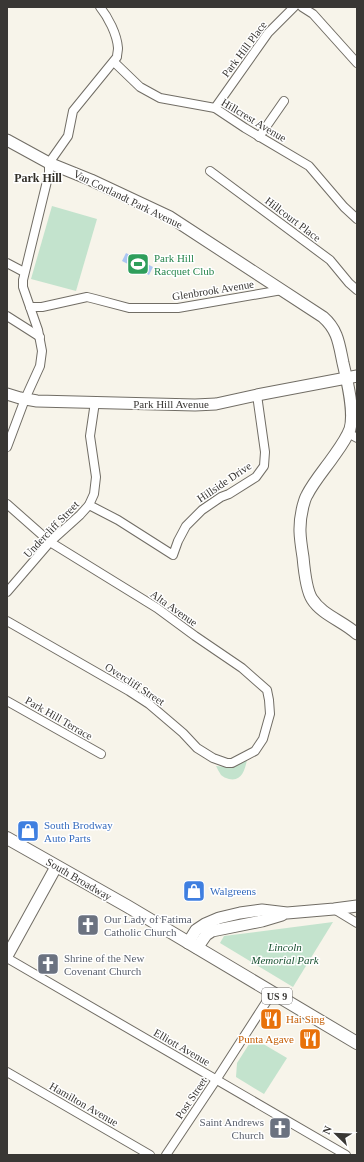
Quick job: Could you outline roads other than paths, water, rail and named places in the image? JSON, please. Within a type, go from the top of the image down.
[{"type":"main road","name":"South Broadway","points":[[7,838],[127,906],[357,1043]]},
{"type":"street","points":[[7,447],[24,399],[40,366],[42,351],[40,337],[23,287],[24,272],[50,173],[49,163],[68,136],[73,111],[117,57],[118,48],[114,34],[107,16],[100,7]]},
{"type":"street","name":"Park Hill Place","points":[[215,108],[268,33],[294,7]]},
{"type":"street","points":[[302,7],[313,14],[357,63]]},
{"type":"street","name":"Hillcrest Avenue","points":[[114,62],[140,87],[160,98],[215,108],[259,137],[309,166],[344,207],[357,219]]},
{"type":"street","points":[[259,137],[284,102]]},
{"type":"street","name":"Van Cortlandt Park Avenue","points":[[7,140],[49,163],[91,180],[170,216],[330,322],[352,377],[352,414],[350,428],[352,436],[345,441],[306,496],[300,531],[305,572],[311,597],[315,604],[323,611],[349,627],[357,634]]},
{"type":"street","name":"Hillcourt Place","points":[[210,171],[330,260],[349,283],[357,290]]},
{"type":"street","points":[[7,263],[24,272]]},
{"type":"street","name":"Glenbrook Avenue","points":[[30,307],[42,307],[86,297],[129,308],[178,308],[282,290]]},
{"type":"street","points":[[7,316],[40,337]]},
{"type":"street","name":"Park Hill Avenue","points":[[7,394],[24,399],[37,400],[195,405],[216,404],[352,377]]},
{"type":"street","name":"Hillside Drive","points":[[89,505],[118,520],[173,555],[186,526],[202,510],[256,476],[264,466],[265,452],[257,395]]},
{"type":"street","name":"Undercliff Street","points":[[7,592],[50,542],[89,505],[94,494],[96,477],[90,436],[95,402]]},
{"type":"street","name":"Alta Avenue","points":[[7,504],[50,542],[157,608],[242,668],[267,690],[270,714],[263,739],[255,751],[246,755]]},
{"type":"street","name":"Overcliff Street","points":[[7,621],[149,704],[183,733],[197,748],[213,758],[232,763],[246,755]]},
{"type":"street","name":"Park Hill Terrace","points":[[7,701],[101,754]]},
{"type":"street","points":[[7,957],[56,867]]},
{"type":"street","points":[[192,946],[212,931],[262,921],[287,913],[357,906]]},
{"type":"street","points":[[334,909],[357,923]]},
{"type":"street","name":"Elliott Avenue","points":[[7,957],[346,1155]]},
{"type":"street","name":"Post Street","points":[[166,1155],[272,993]]},
{"type":"street","name":"Hamilton Avenue","points":[[7,1072],[150,1155]]},
{"type":"water","name":"Park Hill Racquet Club","points":[[126,253],[153,267],[149,275],[122,261]]},
{"type":"place","name":"Park Hill Racquet Club","points":[[138,264]]},
{"type":"place","name":"South Brodway Auto Parts","points":[[28,831]]},
{"type":"place","name":"Walgreens","points":[[194,891]]},
{"type":"place","name":"Our Lady of Fatima Catholic Church","points":[[88,925]]},
{"type":"place","name":"Shrine of the New Covenant Church","points":[[48,964]]},
{"type":"place","name":"Hai Sing","points":[[271,1019]]},
{"type":"place","name":"Punta Agave","points":[[310,1039]]},
{"type":"place","name":"Saint Andrews Church","points":[[280,1128]]},
{"type":"district","name":"Park Hill","points":[[38,178]]},
{"type":"park label","name":"Lincoln Memorial Park","points":[[285,953]]}]
